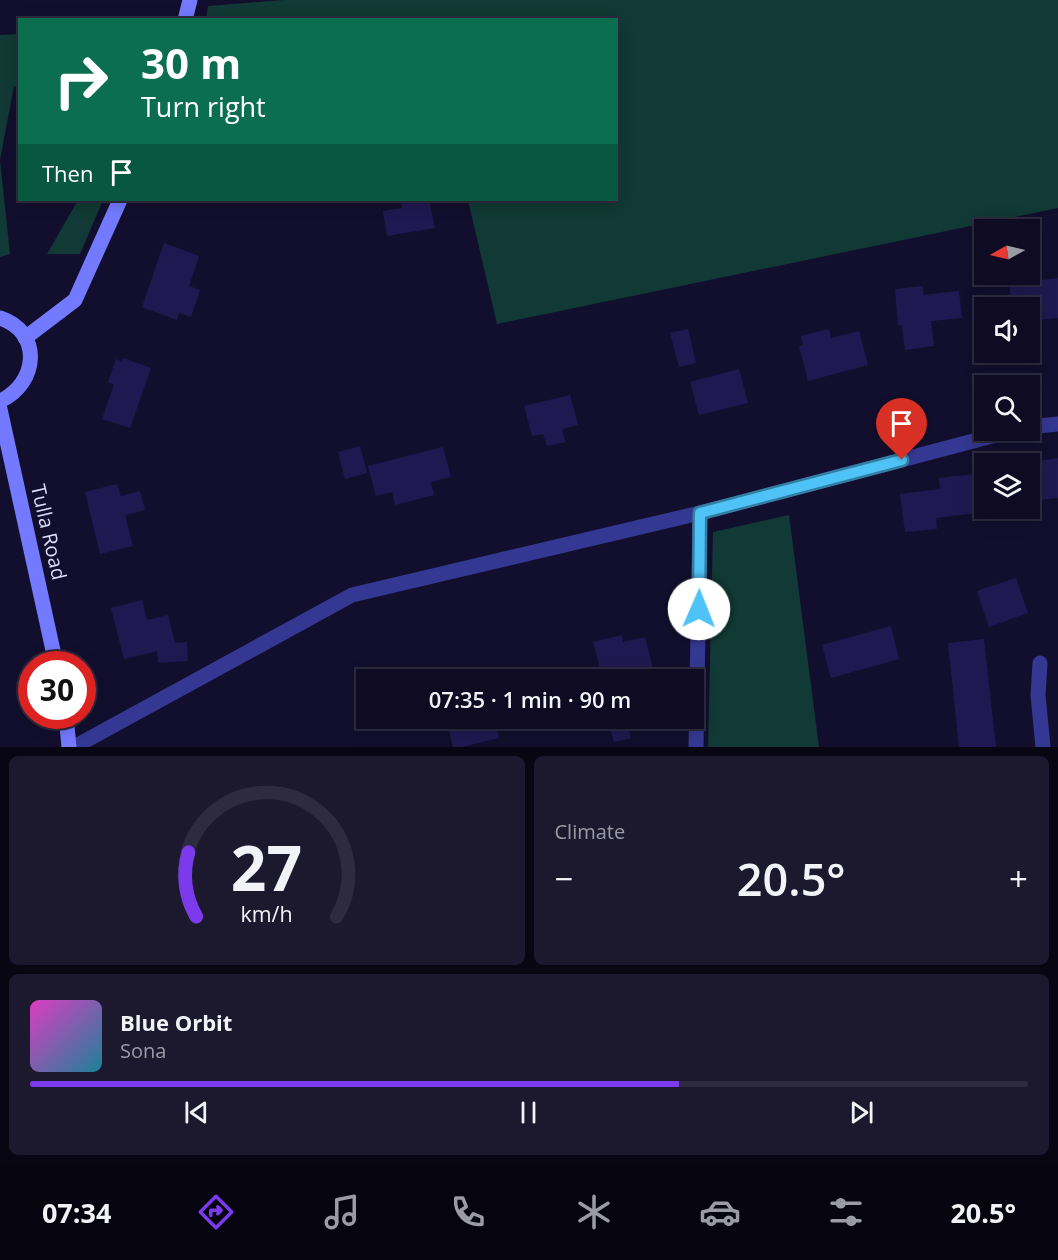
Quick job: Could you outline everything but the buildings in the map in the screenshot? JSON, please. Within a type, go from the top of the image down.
[{"type":"main road","points":[[186,18],[190,0]]},
{"type":"main road","points":[[25,338],[75,300],[120,201]]},
{"type":"main road","points":[[0,318],[17,328],[25,338],[30,350],[27,376],[15,392],[0,401]]},
{"type":"main road","name":"Tulla Road","points":[[0,409],[53,651]]},
{"type":"main road","points":[[67,729],[69,747]]},
{"type":"street","points":[[1040,426],[1058,424]]},
{"type":"street","points":[[74,747],[352,595],[700,513],[974,441]]},
{"type":"street","points":[[696,747],[700,513]]},
{"type":"street","points":[[1040,663],[1038,695],[1043,747]]},
{"type":"green space","points":[[284,0],[1058,0],[1058,208],[1005,219],[974,219],[974,225],[497,324],[468,201],[618,201],[618,18],[206,18],[208,6]]},
{"type":"green space","points":[[18,34],[18,87],[14,86],[0,160],[0,35]]},
{"type":"green space","points":[[0,160],[10,254],[0,257]]},
{"type":"green space","points":[[77,201],[103,201],[80,254],[47,254]]},
{"type":"green space","points":[[789,515],[819,747],[708,747],[713,532]]},
{"type":"route","points":[[699,609],[700,513],[902,460]]}]
